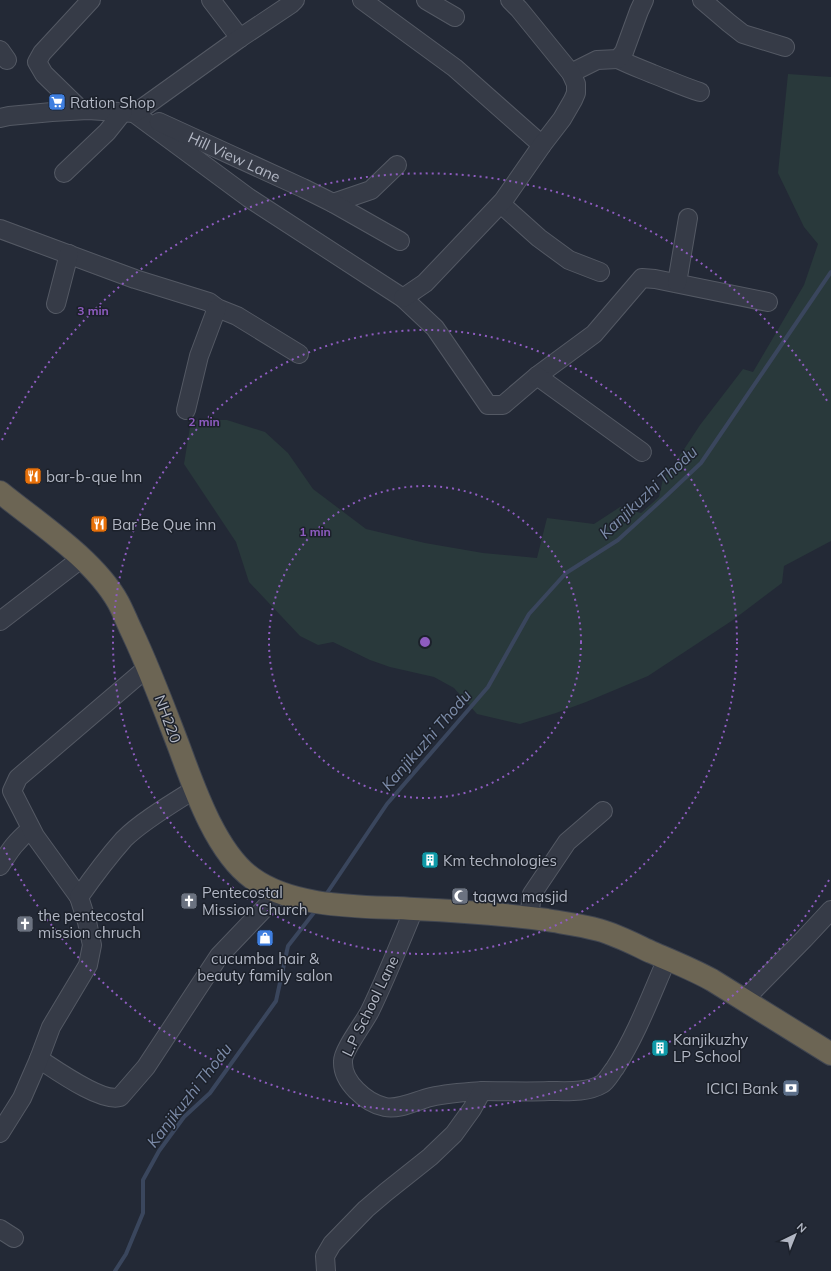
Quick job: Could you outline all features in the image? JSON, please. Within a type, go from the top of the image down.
[{"type":"highway","name":"NH220","points":[[0,492],[82,558],[99,576],[118,602],[148,667],[202,805],[219,839],[250,877],[278,893],[314,901],[354,906],[529,918],[567,923],[601,931],[699,973],[831,1054]]},
{"type":"street","points":[[81,110],[44,74],[37,62],[42,53],[91,0]]},
{"type":"street","points":[[210,0],[240,38]]},
{"type":"street","points":[[64,174],[128,112],[141,109],[240,38],[292,4],[295,0]]},
{"type":"street","points":[[362,0],[455,68],[542,145]]},
{"type":"street","points":[[426,0],[455,17]]},
{"type":"street","points":[[403,298],[425,283],[501,204],[562,119],[576,93],[576,84],[571,73],[510,0]]},
{"type":"street","points":[[618,59],[624,52],[644,0]]},
{"type":"street","points":[[702,0],[743,34],[786,47]]},
{"type":"street","points":[[571,73],[597,60],[618,59],[683,87],[700,92]]},
{"type":"street","name":"Hill View Lane","points":[[0,118],[45,112],[81,110],[128,112],[165,124],[333,203],[400,241]]},
{"type":"street","points":[[128,112],[249,198],[403,298],[435,328],[488,405],[503,405],[537,376],[594,334],[642,278],[677,283],[768,302]]},
{"type":"street","points":[[333,203],[371,190],[397,165]]},
{"type":"street","points":[[501,204],[539,238],[569,260],[600,272]]},
{"type":"street","points":[[677,283],[688,218]]},
{"type":"street","points":[[0,229],[135,279],[209,302],[217,308],[237,316],[299,354]]},
{"type":"street","points":[[56,304],[69,254]]},
{"type":"street","points":[[186,410],[199,356],[217,308]]},
{"type":"street","points":[[537,376],[642,452]]},
{"type":"street","points":[[0,622],[82,558]]},
{"type":"street","points":[[0,1133],[22,1098],[51,1027],[88,965],[92,945],[88,922],[79,897],[31,829],[12,791],[18,778],[148,667]]},
{"type":"street","points":[[79,897],[125,838],[195,789]]},
{"type":"street","points":[[529,918],[532,894],[566,842],[604,811]]},
{"type":"street","points":[[0,866],[19,838],[31,829]]},
{"type":"street","points":[[39,1059],[95,1093],[110,1098],[120,1098],[146,1067],[219,956],[278,893]]},
{"type":"street","name":"L.P School Lane","points":[[414,909],[369,1012],[342,1061],[344,1075],[352,1086],[365,1098],[373,1103],[385,1107],[396,1107],[431,1097],[482,1091],[573,1092],[593,1088],[603,1083],[620,1060],[667,959]]},
{"type":"street","points":[[744,1000],[831,910]]},
{"type":"street","points":[[326,1271],[325,1256],[332,1244],[366,1210],[430,1157],[454,1134],[472,1109],[482,1091]]},
{"type":"shaded area","points":[[788,74],[831,77],[831,541],[784,566],[782,583],[733,620],[648,676],[586,702],[520,724],[477,714],[454,688],[434,677],[390,667],[370,660],[333,642],[318,645],[300,636],[249,582],[236,542],[184,464],[190,427],[197,420],[227,420],[265,432],[288,453],[313,489],[366,529],[425,543],[483,553],[537,558],[547,518],[594,524],[620,507],[641,513],[659,497],[663,479],[700,425],[743,369],[753,372],[804,285],[818,244],[804,227],[778,173]]},
{"type":"waterway","name":"Kanjikuzhi Thodu","points":[[325,896],[387,804],[488,687],[529,614],[566,573],[618,540],[701,463],[831,272]]},
{"type":"waterway","name":"Kanjikuzhi Thodu","points":[[115,1271],[126,1254],[143,1213],[143,1180],[159,1151],[184,1117],[210,1093],[276,1001],[288,946],[316,910]]},
{"type":"place","name":"Ration Shop","points":[[57,102]]},
{"type":"place","name":"bar-b-que lnn","points":[[33,476]]},
{"type":"place","name":"Bar Be Que inn","points":[[99,524]]},
{"type":"place","name":"Km technologies","points":[[430,860]]},
{"type":"place","name":"taqwa masjid","points":[[460,896]]},
{"type":"place","name":"Pentecostal Mission Church","points":[[189,901]]},
{"type":"place","name":"the pentecostal mission chruch","points":[[25,924]]},
{"type":"place","name":"cucumba hair & beauty family salon","points":[[265,938]]},
{"type":"place","name":"Kanjikuzhy LP School","points":[[660,1048]]},
{"type":"place","name":"ICICI Bank","points":[[791,1088]]}]
